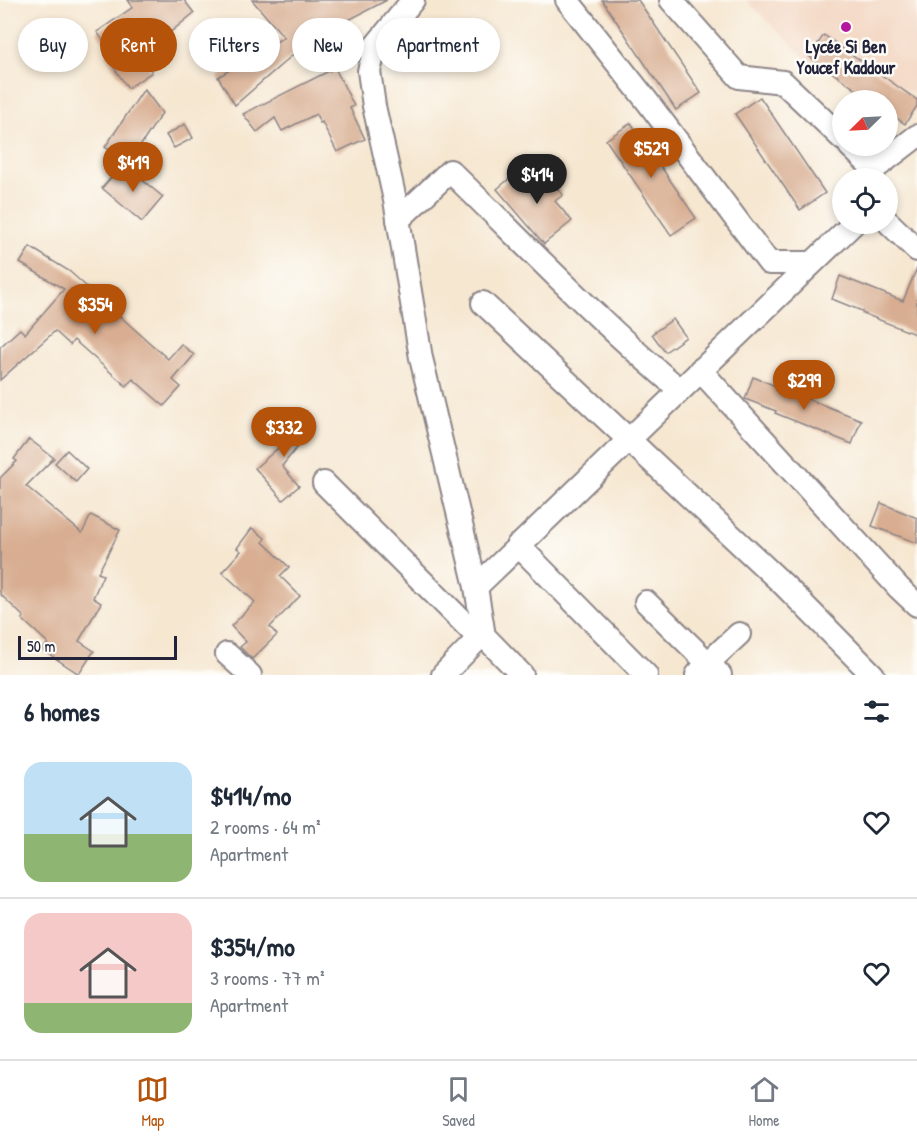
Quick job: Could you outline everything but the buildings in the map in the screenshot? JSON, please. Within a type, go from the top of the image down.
[{"type":"street","points":[[413,0],[376,45],[369,71],[374,106],[395,200],[421,358],[476,587],[481,637]]},
{"type":"street","points":[[567,0],[647,101],[769,263],[812,263]]},
{"type":"street","points":[[671,0],[739,76],[783,82],[832,129]]},
{"type":"street","points":[[881,168],[917,136]]},
{"type":"street","points":[[859,156],[869,168]]},
{"type":"street","points":[[398,220],[450,171],[654,369],[680,390]]},
{"type":"street","points":[[898,232],[917,250]]},
{"type":"street","points":[[476,587],[842,234]]},
{"type":"street","points":[[483,303],[785,586],[873,675]]},
{"type":"street","points":[[700,370],[917,605]]},
{"type":"street","points":[[324,483],[522,675]]},
{"type":"street","points":[[518,546],[646,675]]},
{"type":"street","points":[[646,602],[708,671],[739,634]]},
{"type":"street","points":[[443,675],[481,637]]},
{"type":"street","points":[[227,654],[250,675]]},
{"type":"shaded area","name":"Lycée Si Ben Youcef Kaddour","points":[[746,0],[917,0],[917,87],[913,93],[836,55],[817,69]]},
{"type":"place","name":"Lycée Si Ben Youcef Kaddour","points":[[846,27]]}]
